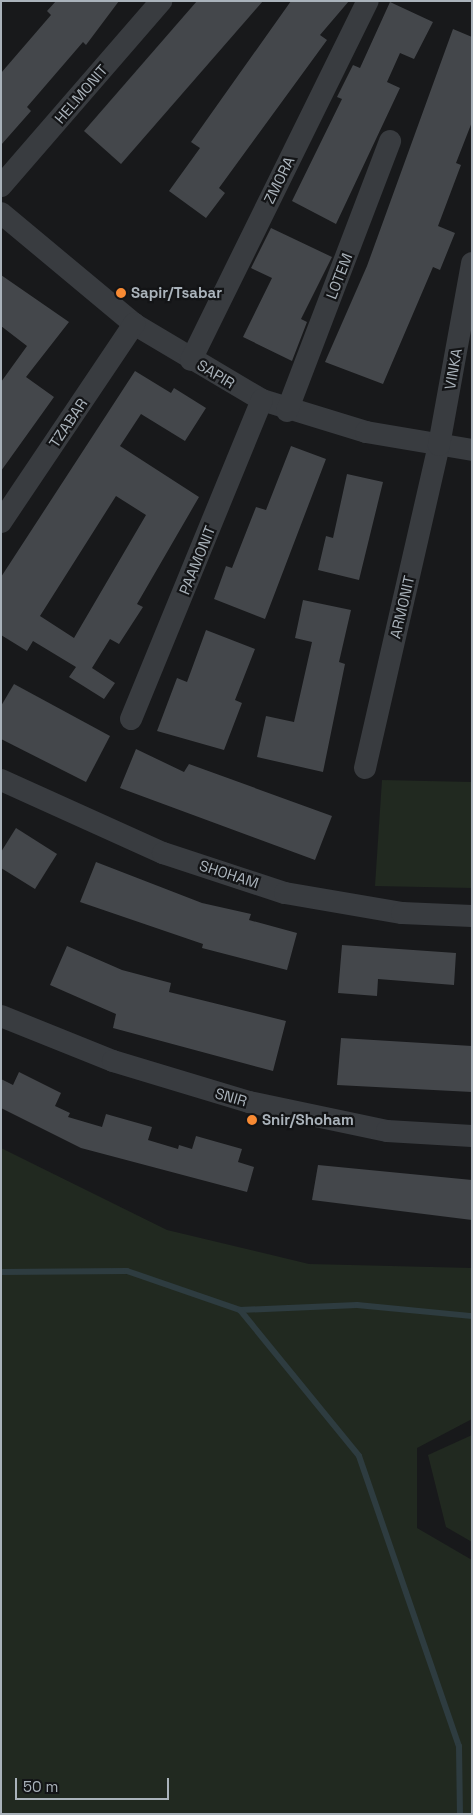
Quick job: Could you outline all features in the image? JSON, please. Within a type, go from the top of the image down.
[{"type":"street","name":"HELMONIT","points":[[1,186],[161,1]]},
{"type":"street","name":"ZMORA","points":[[191,360],[368,1]]},
{"type":"street","name":"LOTEM","points":[[287,411],[390,142]]},
{"type":"street","name":"SAPIR","points":[[5,224],[134,324],[191,360],[262,400],[287,411],[366,432],[472,450]]},
{"type":"street","name":"VINKA","points":[[439,445],[472,264]]},
{"type":"street","name":"TZABAR","points":[[1,522],[134,324]]},
{"type":"street","name":"PAAMONIT","points":[[131,720],[262,400]]},
{"type":"street","name":"ARMONIT","points":[[365,768],[439,445]]},
{"type":"street","name":"SHOHAM","points":[[1,780],[163,853],[285,893],[402,913],[472,916]]},
{"type":"street","name":"SNIR","points":[[1,1016],[113,1062],[249,1102],[387,1131],[472,1136]]},
{"type":"shaded area","points":[[382,780],[472,782],[472,888],[375,886]]},
{"type":"shaded area","points":[[1,1148],[167,1230],[309,1264],[472,1268],[472,1419],[417,1448],[417,1528],[472,1560],[472,1814],[1,1814]]},
{"type":"shaded area","points":[[472,1435],[472,1542],[446,1527],[428,1455]]},
{"type":"building","points":[[56,1],[119,1],[86,45],[83,42],[27,107],[31,111],[1,145],[1,73],[51,15],[47,11]]},
{"type":"building","points":[[197,1],[263,1],[121,164],[84,131]]},
{"type":"building","points":[[291,1],[349,1],[320,35],[327,40],[219,188],[225,193],[206,218],[169,191],[200,148],[191,142]]},
{"type":"building","points":[[390,2],[433,22],[414,59],[400,53],[387,82],[400,88],[336,224],[292,201],[342,99],[337,97],[353,65],[360,68]]},
{"type":"building","points":[[453,29],[472,37],[472,122],[456,163],[461,165],[438,226],[455,233],[440,270],[433,267],[383,384],[325,362],[367,266]]},
{"type":"building","points":[[271,228],[332,257],[301,319],[307,322],[292,361],[243,337],[272,278],[251,268]]},
{"type":"building","points":[[1,275],[69,322],[26,377],[54,397],[1,471],[1,382],[27,346],[1,326]]},
{"type":"building","points":[[135,371],[171,393],[174,388],[206,408],[185,441],[141,414],[120,446],[199,497],[137,604],[143,607],[119,644],[110,639],[92,668],[115,683],[104,699],[69,677],[76,667],[33,641],[27,651],[1,635],[1,577]],"holes":[[[116,496],[146,515],[74,638],[40,616]]]},
{"type":"building","points":[[291,446],[326,459],[265,619],[214,599],[226,566],[232,568],[256,507],[266,510]]},
{"type":"building","points":[[347,474],[383,482],[359,580],[318,570],[326,536],[333,538]]},
{"type":"building","points":[[303,600],[351,610],[339,662],[345,664],[323,772],[257,757],[266,716],[294,722],[312,642],[295,638]]},
{"type":"building","points":[[206,630],[255,649],[235,700],[242,703],[224,750],[157,731],[177,678],[187,682]]},
{"type":"building","points":[[14,684],[110,736],[86,782],[1,739],[1,706]]},
{"type":"building","points":[[136,749],[184,772],[189,764],[332,816],[315,860],[120,788]]},
{"type":"building","points":[[16,828],[57,854],[35,889],[1,868],[1,852]]},
{"type":"building","points":[[96,862],[202,903],[251,914],[249,920],[297,933],[287,970],[202,948],[203,944],[80,902]]},
{"type":"building","points":[[342,945],[456,953],[454,985],[378,979],[377,996],[338,993]]},
{"type":"building","points":[[67,946],[122,970],[171,983],[169,992],[286,1021],[273,1071],[113,1028],[116,1014],[50,985]]},
{"type":"building","points":[[341,1038],[472,1046],[472,1092],[337,1085]]},
{"type":"building","points":[[19,1072],[61,1093],[55,1106],[70,1113],[68,1117],[102,1127],[106,1114],[152,1127],[148,1140],[178,1149],[179,1145],[192,1149],[196,1136],[242,1149],[238,1162],[254,1167],[247,1192],[81,1148],[1,1108],[1,1079],[13,1085]]},
{"type":"building","points":[[318,1165],[472,1180],[472,1220],[312,1200]]},
{"type":"waterway","points":[[1,1272],[127,1271],[240,1310],[357,1305],[472,1316]]},
{"type":"waterway","points":[[240,1310],[359,1456],[459,1746],[460,1814]]},
{"type":"place","name":"Sapir/Tsabar","points":[[121,293]]},
{"type":"place","name":"Snir/Shoham","points":[[252,1120]]}]
